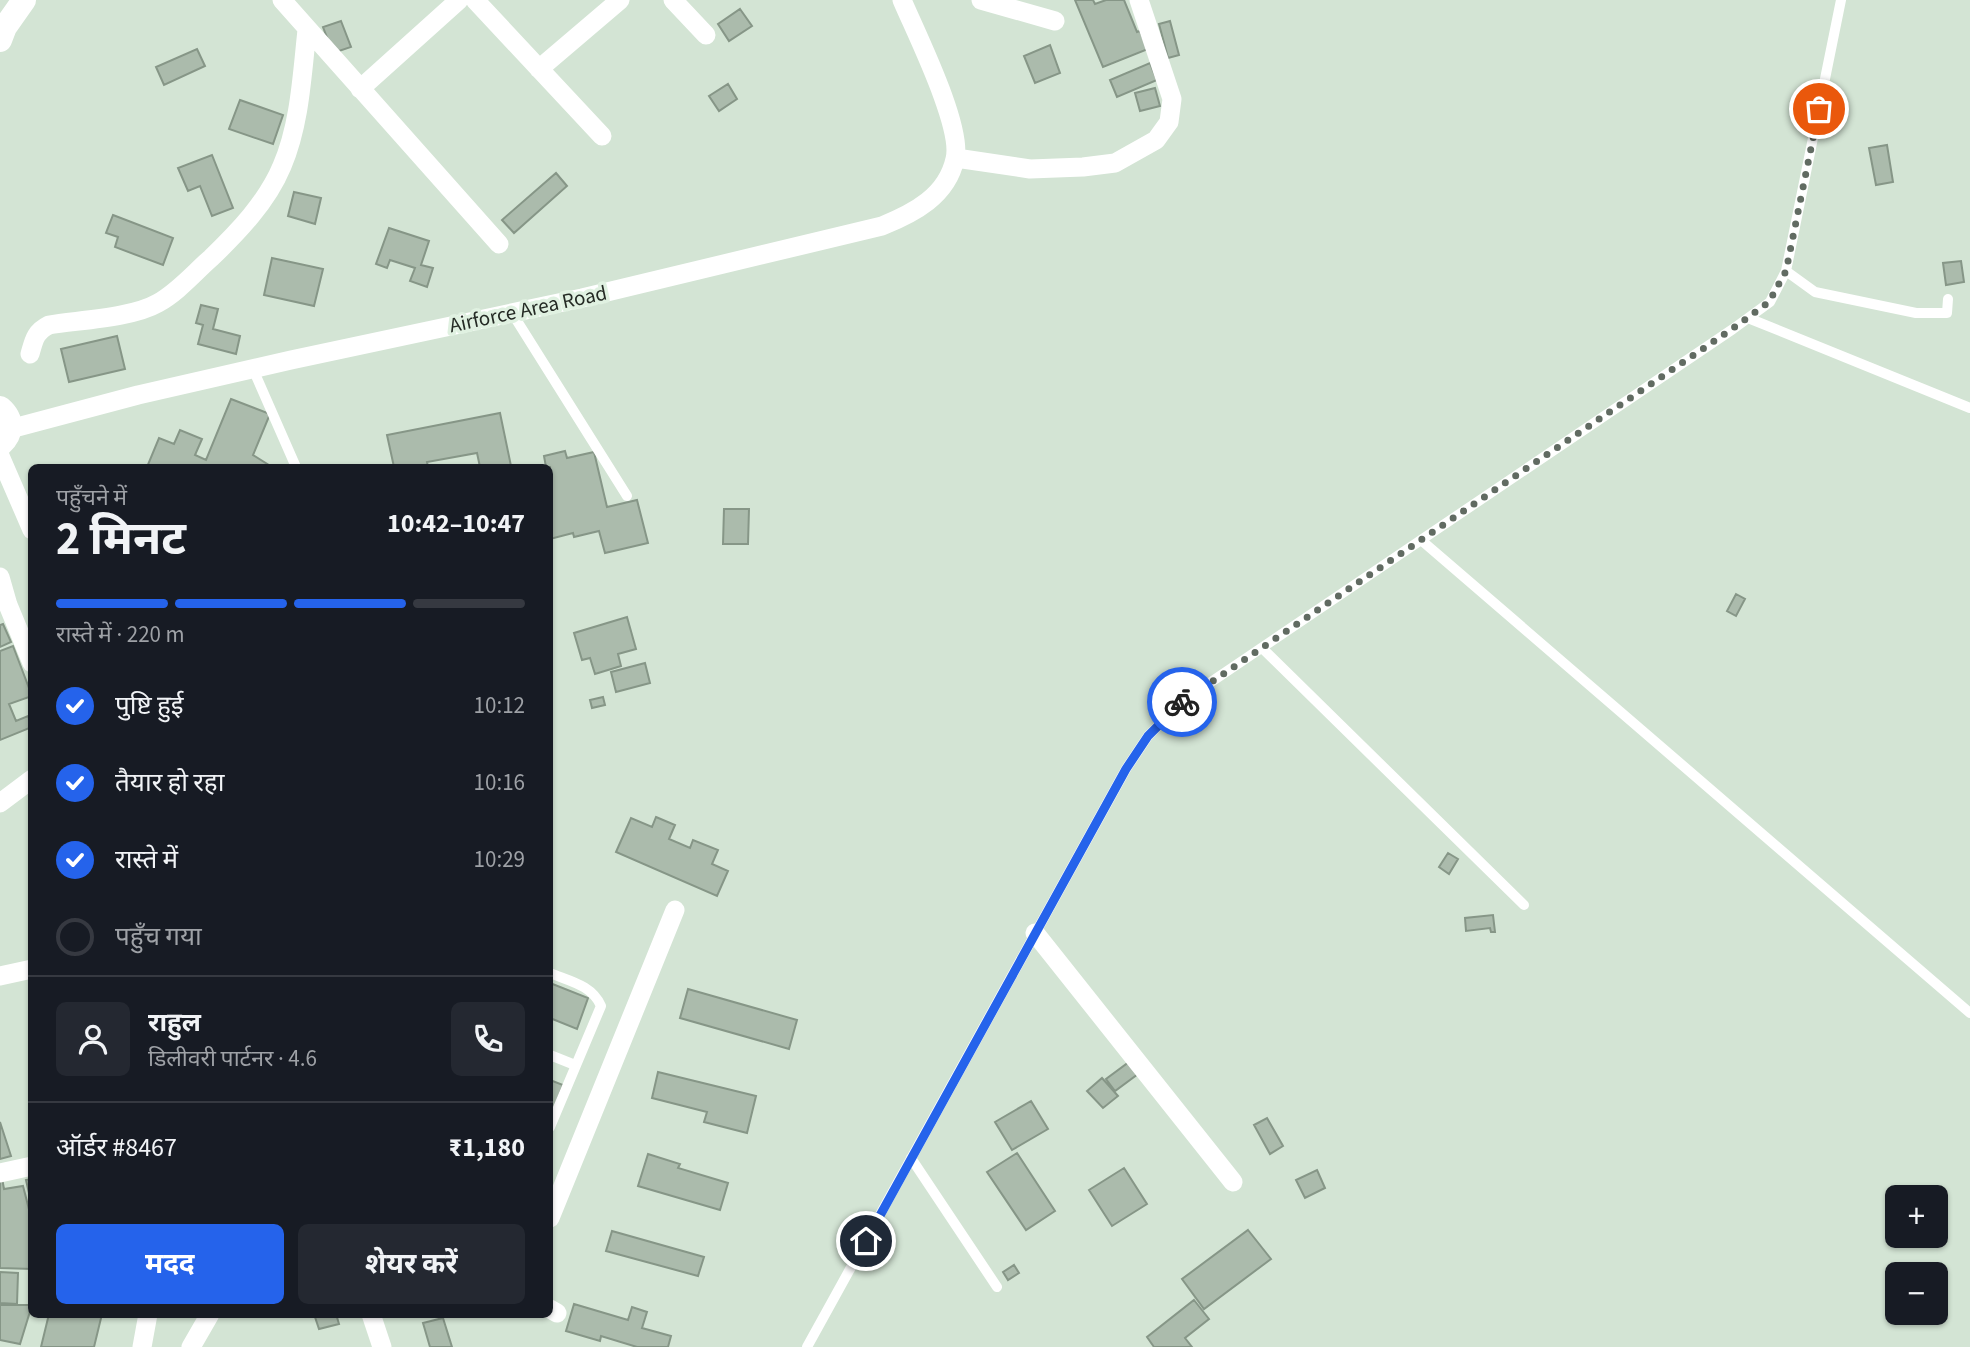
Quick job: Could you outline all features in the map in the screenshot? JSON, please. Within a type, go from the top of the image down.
[{"type":"street","points":[[0,40],[5,27],[24,0]]},
{"type":"street","points":[[282,0],[499,244]]},
{"type":"street","points":[[360,89],[459,0]]},
{"type":"street","points":[[475,0],[602,136]]},
{"type":"street","points":[[540,69],[620,0]]},
{"type":"street","points":[[902,0],[942,97],[955,137],[956,158],[1030,169],[1115,163],[1156,140],[1169,122],[1172,99],[1139,0]]},
{"type":"street","points":[[981,0],[1055,21]]},
{"type":"street","points":[[680,2],[706,35]]},
{"type":"street","points":[[30,354],[34,336],[49,325],[137,312],[158,303],[178,288],[235,234],[265,197],[282,166],[293,131],[307,30]]},
{"type":"street","name":"Airforce Area Road","points":[[2,417],[138,395],[634,286],[882,226],[912,214],[930,200],[945,182],[956,158]]},
{"type":"street","points":[[0,456],[28,521]]},
{"type":"street","points":[[0,577],[8,605],[28,653]]},
{"type":"street","points":[[0,803],[28,782]]},
{"type":"street","points":[[553,1211],[675,910]]},
{"type":"street","points":[[1035,933],[1233,1182]]},
{"type":"street","points":[[0,976],[28,970]]},
{"type":"street","points":[[0,1173],[28,1167]]},
{"type":"street","points":[[142,1347],[147,1318]]},
{"type":"street","points":[[191,1347],[208,1318]]},
{"type":"street","points":[[372,1318],[382,1347]]},
{"type":"lane","points":[[807,1347],[1126,769],[1148,736],[1183,701],[1769,302],[1786,271],[1841,0]]},
{"type":"lane","points":[[1786,271],[1815,292],[1916,313],[1947,313],[1948,299]]},
{"type":"lane","points":[[512,313],[627,496]]},
{"type":"lane","points":[[1748,317],[1970,408]]},
{"type":"lane","points":[[253,369],[295,464]]},
{"type":"lane","points":[[1421,540],[1970,1013]]},
{"type":"lane","points":[[1262,648],[1524,905]]},
{"type":"lane","points":[[553,974],[587,988],[597,997],[601,1006],[553,1120]]},
{"type":"lane","points":[[553,1056],[575,1065]]},
{"type":"lane","points":[[911,1158],[996,1287]]},
{"type":"building","points":[[1075,0],[1093,0],[1095,4],[1106,0],[1124,0],[1137,32],[1140,31],[1148,49],[1103,67]]},
{"type":"building","points":[[740,9],[752,26],[729,41],[718,24]]},
{"type":"building","points":[[341,21],[351,47],[333,53],[323,27]]},
{"type":"building","points":[[1170,21],[1179,55],[1168,58],[1159,24]]},
{"type":"building","points":[[1050,45],[1060,73],[1035,83],[1024,56]]},
{"type":"building","points":[[197,49],[205,66],[164,85],[156,67]]},
{"type":"building","points":[[1150,63],[1157,80],[1117,97],[1110,80]]},
{"type":"building","points":[[728,84],[737,99],[719,111],[709,96]]},
{"type":"building","points":[[1155,88],[1160,106],[1140,111],[1135,93]]},
{"type":"building","points":[[240,100],[283,115],[273,144],[229,129]]},
{"type":"building","points":[[1887,145],[1893,182],[1876,185],[1869,148]]},
{"type":"building","points":[[212,155],[233,208],[212,216],[200,186],[188,191],[178,168]]},
{"type":"building","points":[[556,173],[567,186],[514,233],[502,220]]},
{"type":"building","points":[[294,192],[321,198],[315,224],[288,216]]},
{"type":"building","points":[[113,215],[173,238],[163,265],[115,247],[118,237],[106,233]]},
{"type":"building","points":[[389,228],[429,241],[421,265],[433,268],[427,287],[410,281],[415,268],[390,260],[387,268],[376,264]]},
{"type":"building","points":[[272,258],[323,269],[314,306],[264,295]]},
{"type":"building","points":[[1961,261],[1964,282],[1946,285],[1943,263]]},
{"type":"building","points":[[201,305],[218,309],[213,329],[240,336],[236,354],[198,344],[203,325],[196,323]]},
{"type":"building","points":[[117,336],[125,369],[69,382],[61,349]]},
{"type":"building","points":[[231,399],[270,414],[253,455],[267,464],[148,464],[159,438],[174,444],[180,430],[202,439],[195,455],[206,460]]},
{"type":"building","points":[[500,413],[511,464],[479,464],[477,453],[427,464],[393,464],[387,435]]},
{"type":"building","points":[[565,451],[567,458],[594,452],[607,507],[637,500],[648,543],[605,553],[599,531],[574,537],[573,533],[553,538],[553,464],[545,464],[544,456]]},
{"type":"building","points":[[724,509],[749,509],[748,544],[723,544]]},
{"type":"building","points":[[1736,594],[1745,599],[1736,616],[1727,611]]},
{"type":"building","points":[[627,617],[636,649],[618,654],[621,666],[595,674],[590,658],[582,660],[574,633]]},
{"type":"building","points":[[3,624],[11,642],[0,647],[0,625]]},
{"type":"building","points":[[13,646],[28,685],[28,697],[9,704],[16,721],[28,716],[28,729],[0,740],[0,651]]},
{"type":"building","points":[[645,663],[650,683],[616,692],[611,672]]},
{"type":"building","points":[[603,697],[605,705],[592,708],[590,700]]},
{"type":"building","points":[[656,817],[675,825],[669,839],[690,848],[693,840],[718,850],[712,864],[728,871],[717,896],[616,852],[631,818],[652,827]]},
{"type":"building","points":[[1448,853],[1458,859],[1449,874],[1439,867]]},
{"type":"building","points":[[1493,915],[1495,932],[1491,932],[1490,928],[1466,931],[1465,918]]},
{"type":"building","points":[[553,984],[588,998],[577,1029],[553,1019]]},
{"type":"building","points":[[688,989],[797,1020],[789,1049],[680,1018]]},
{"type":"building","points":[[1129,1062],[1138,1074],[1115,1091],[1106,1079]]},
{"type":"building","points":[[658,1072],[756,1096],[747,1133],[704,1122],[707,1112],[652,1098]]},
{"type":"building","points":[[1102,1078],[1118,1096],[1103,1108],[1087,1091]]},
{"type":"building","points":[[553,1081],[563,1085],[553,1111]]},
{"type":"building","points":[[1031,1101],[1048,1129],[1012,1150],[995,1122]]},
{"type":"building","points":[[1267,1118],[1283,1146],[1270,1154],[1254,1125]]},
{"type":"building","points":[[0,1122],[11,1156],[0,1159]]},
{"type":"building","points":[[1017,1153],[1055,1211],[1026,1230],[987,1172]]},
{"type":"building","points":[[648,1154],[680,1164],[678,1168],[728,1183],[720,1210],[638,1186]]},
{"type":"building","points":[[1124,1168],[1147,1204],[1112,1226],[1089,1190]]},
{"type":"building","points":[[1317,1170],[1325,1188],[1305,1198],[1296,1180]]},
{"type":"building","points":[[2,1178],[4,1189],[23,1186],[28,1205],[28,1269],[0,1268]]},
{"type":"building","points":[[1248,1230],[1271,1259],[1204,1309],[1182,1279]]},
{"type":"building","points":[[612,1231],[704,1257],[698,1276],[606,1251]]},
{"type":"building","points":[[1014,1265],[1019,1273],[1008,1280],[1003,1272]]},
{"type":"building","points":[[0,1272],[18,1273],[17,1304],[0,1303]]},
{"type":"building","points":[[1194,1300],[1209,1319],[1185,1338],[1192,1347],[1154,1347],[1147,1337]]},
{"type":"building","points":[[574,1304],[628,1320],[632,1307],[647,1312],[642,1328],[671,1336],[668,1347],[637,1347],[601,1336],[600,1341],[566,1331]]},
{"type":"building","points":[[0,1305],[28,1305],[28,1318],[20,1344],[0,1340]]},
{"type":"building","points":[[48,1318],[101,1318],[94,1347],[41,1347]]},
{"type":"building","points":[[315,1318],[337,1318],[339,1324],[319,1329]]},
{"type":"building","points":[[443,1318],[452,1347],[430,1347],[423,1323]]},
{"type":"way so far","points":[[1182,702],[1769,302],[1786,271],[1819,109]]},
{"type":"route","points":[[866,1241],[1126,769],[1148,736],[1182,702]]}]
